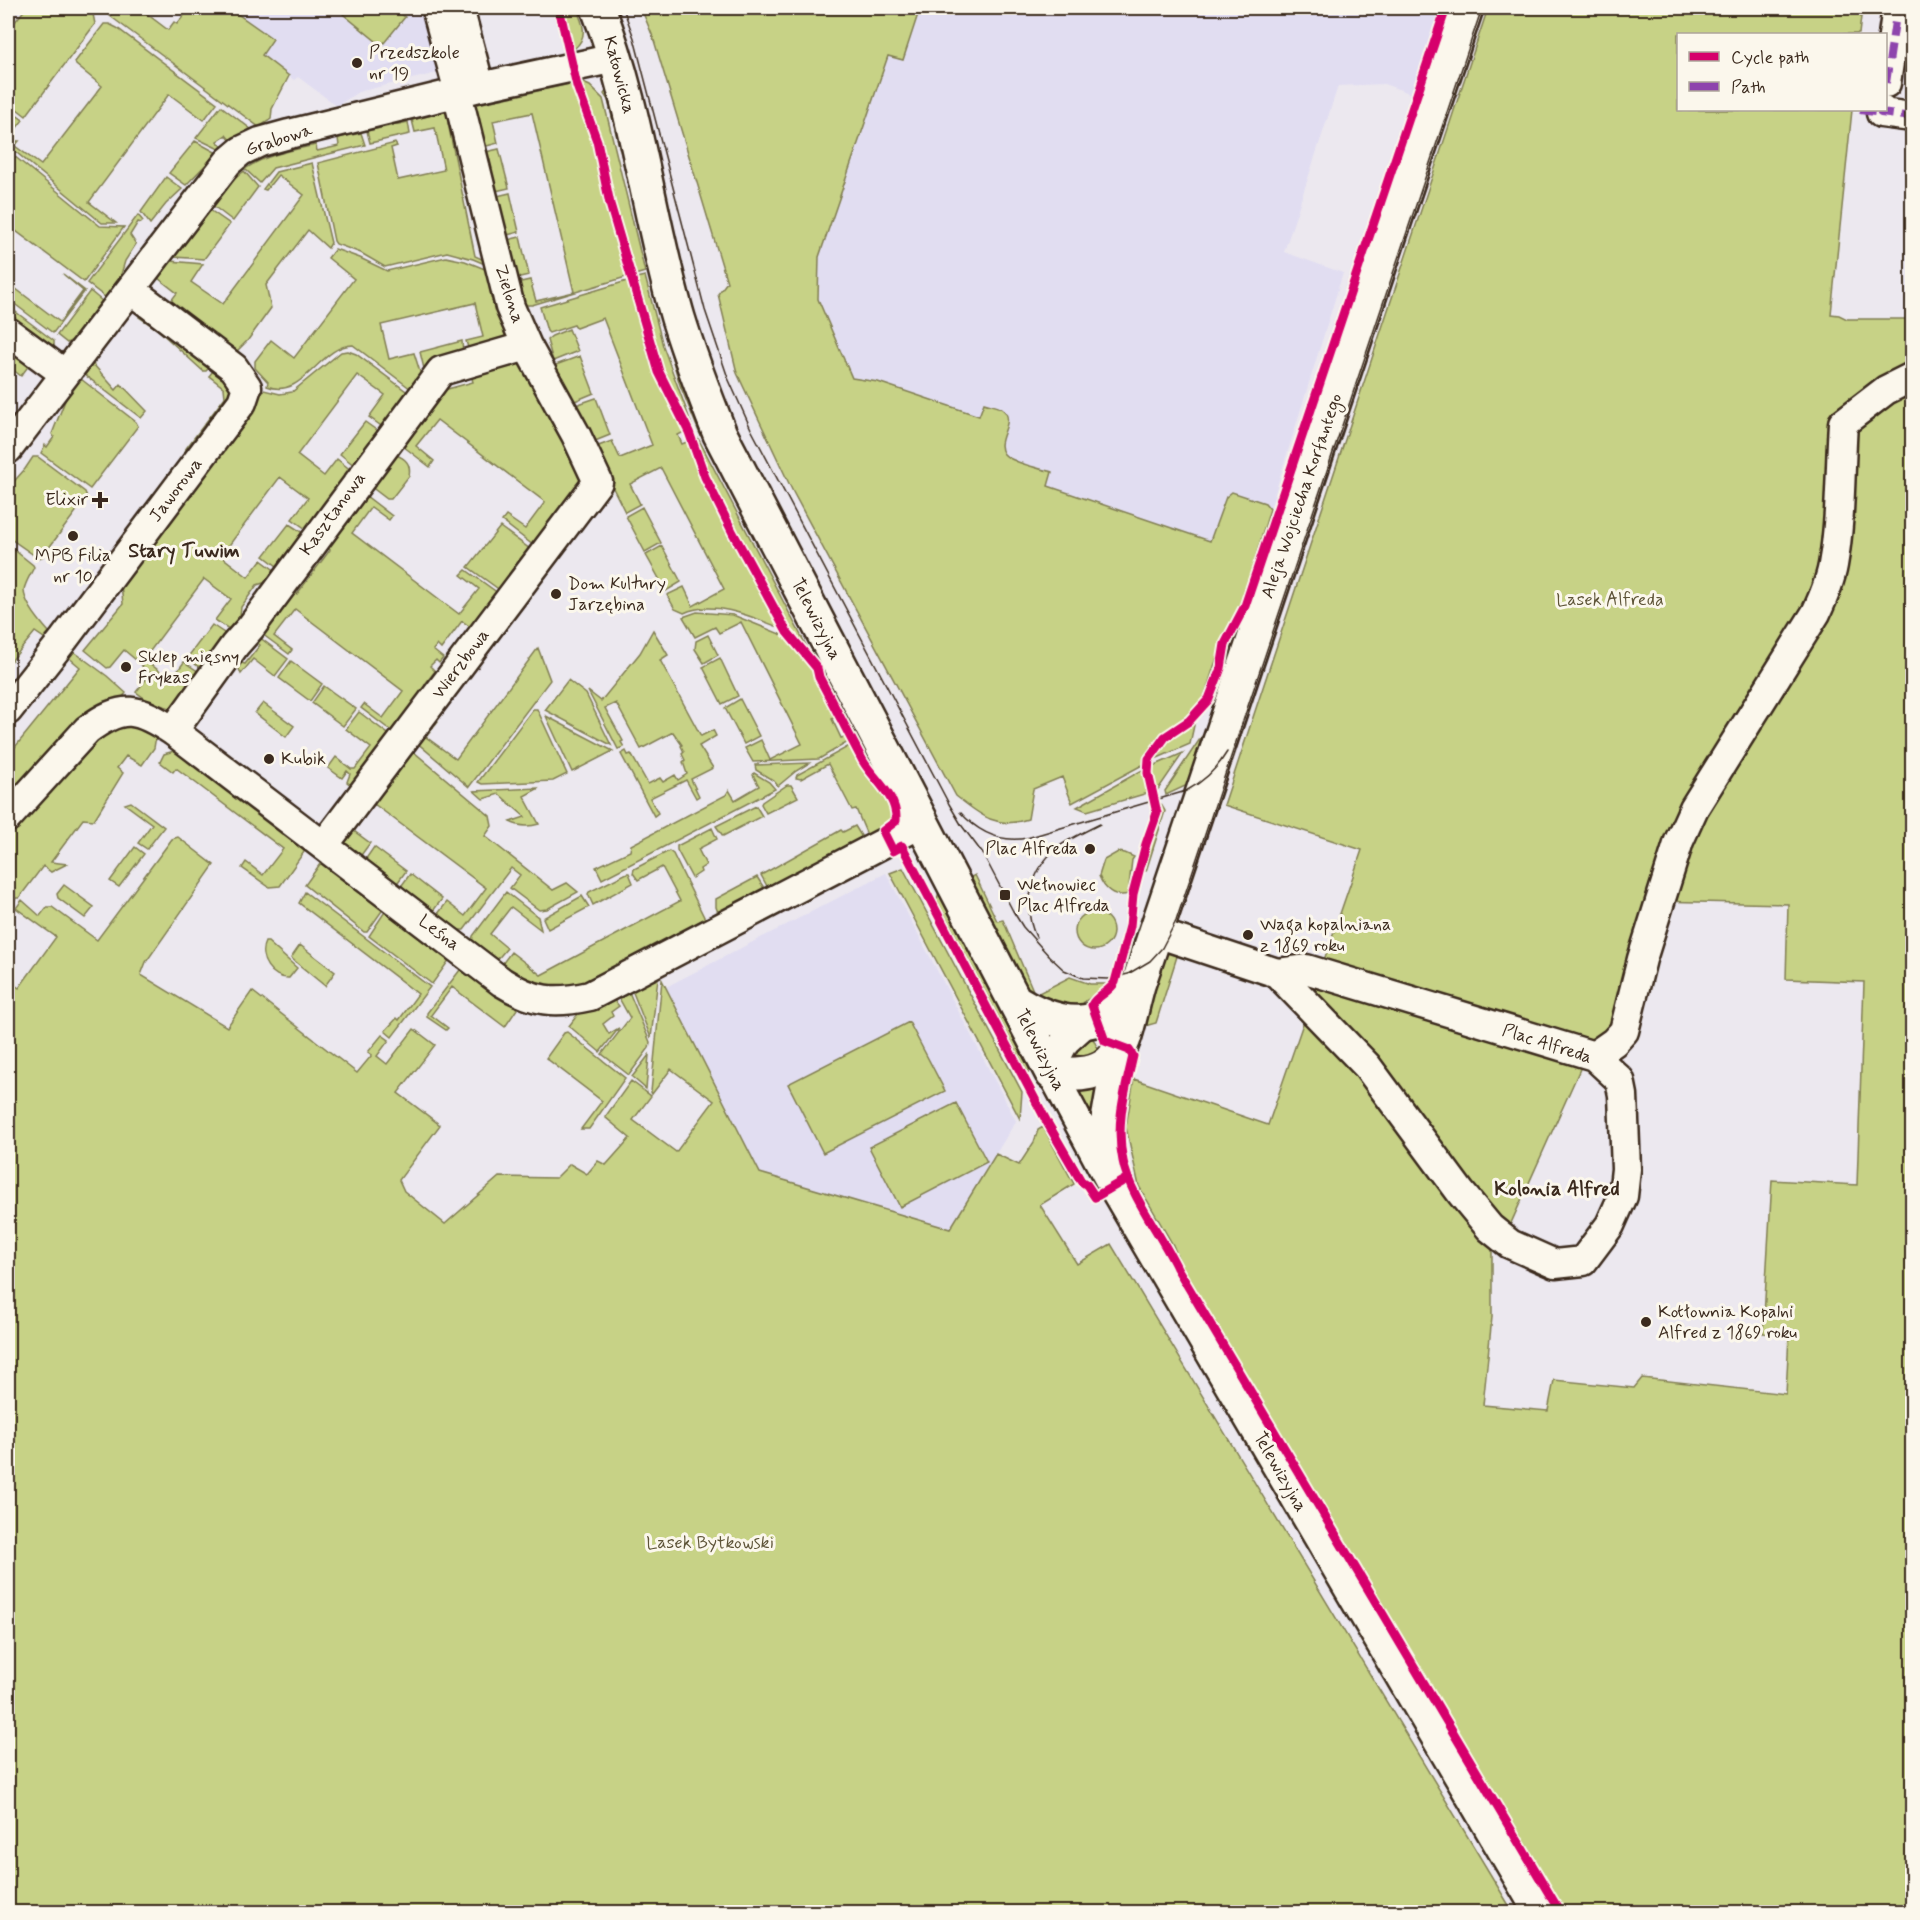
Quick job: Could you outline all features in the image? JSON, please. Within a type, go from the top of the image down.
[{"type":"main road","name":"Katowicka","points":[[598,8],[615,58],[637,144]]},
{"type":"main road","name":"Aleja Wojciecha Korfantego","points":[[1117,1055],[1138,985],[1466,8]]},
{"type":"main road","name":"Telewizyjna","points":[[637,144],[678,317],[698,380],[720,434],[1051,1071]]},
{"type":"main road","name":"Aleja Wojciecha Korfantego","points":[[1086,1022],[1110,1012],[1138,985]]},
{"type":"main road","points":[[1015,1001],[1047,1018],[1086,1022]]},
{"type":"main road","points":[[1051,1071],[1073,1075],[1088,1073],[1101,1069],[1117,1055]]},
{"type":"street","name":"Zielona","points":[[441,8],[438,15],[465,91]]},
{"type":"street","name":"Zielona","points":[[459,8],[465,91],[510,307],[527,346],[576,435],[598,482]]},
{"type":"street","points":[[1887,76],[1897,8]]},
{"type":"street","name":"Grabowa","points":[[8,449],[212,182],[228,162],[241,151],[260,142],[289,134],[465,91],[615,58]]},
{"type":"street","points":[[1874,111],[1912,117]]},
{"type":"street","name":"Jaworowa","points":[[8,710],[239,407],[247,387],[234,368],[131,290]]},
{"type":"street","points":[[8,332],[65,374]]},
{"type":"street","name":"Kasztanowa","points":[[173,731],[441,371],[527,346]]},
{"type":"street","points":[[1594,1056],[1614,1042],[1624,1031],[1648,937],[1680,841],[1694,808],[1816,613],[1827,590],[1836,540],[1844,423],[1886,390],[1912,377]]},
{"type":"street","name":"Wierzbowa","points":[[324,845],[598,482]]},
{"type":"street","name":"Leśna","points":[[8,817],[87,730],[100,720],[116,713],[130,712],[148,715],[173,731],[519,993],[541,1000],[564,1002],[590,996],[922,823]]},
{"type":"street","name":"Plac Alfreda","points":[[1157,933],[1277,973],[1306,969],[1594,1056],[1620,1080],[1626,1169],[1623,1196],[1610,1225],[1583,1261],[1555,1264],[1510,1244],[1490,1228],[1461,1193],[1367,1066],[1277,973]]},
{"type":"street","name":"Aleja Wojciecha Korfantego","points":[[1051,1071],[1054,1059],[1065,1041],[1086,1022]]},
{"type":"street","name":"Aleja Wojciecha Korfantego","points":[[1104,1172],[1106,1117],[1117,1055]]},
{"type":"street","name":"Telewizyjna","points":[[1051,1071],[1104,1172],[1538,1912]]},
{"type":"shaded area","name":"Przedszkole nr 19","points":[[232,8],[429,8],[445,71],[358,92],[337,106],[298,77],[294,80],[262,55],[273,39]]},
{"type":"shaded area","points":[[920,8],[1457,8],[1426,99],[1384,84],[1338,86],[1284,252],[1343,273],[1250,579],[1106,524],[852,378],[818,299],[819,257],[888,56],[903,60]]},
{"type":"shaded area","points":[[886,873],[1016,1121],[950,1229],[760,1173],[666,987]]},
{"type":"green space","points":[[26,8],[86,8],[93,14],[95,24],[26,116],[8,102],[8,27],[10,28]]},
{"type":"green space","points":[[117,8],[139,8],[168,30],[174,22],[177,24],[190,8],[232,8],[273,39],[262,55],[289,76],[272,109],[271,119],[259,127],[110,16]]},
{"type":"green space","points":[[347,8],[394,8],[405,17],[384,43],[376,41],[343,14]]},
{"type":"green space","points":[[564,8],[576,8],[582,24],[582,40],[574,49]]},
{"type":"green space","points":[[641,8],[920,8],[903,60],[888,56],[819,257],[818,299],[852,378],[878,382],[979,416],[984,403],[1002,409],[1008,419],[1001,449],[1007,457],[1052,472],[1048,486],[1210,541],[1226,497],[1232,492],[1265,503],[1270,509],[1239,611],[1223,639],[1203,700],[1198,707],[1190,744],[1146,763],[1072,803],[1062,777],[1033,789],[1028,819],[1017,822],[1007,823],[989,819],[956,796],[793,492],[737,373],[718,294],[727,282],[653,37]]},
{"type":"green space","name":"Lasek Alfreda","points":[[1488,8],[1862,8],[1859,33],[1677,33],[1677,111],[1852,111],[1831,314],[1847,319],[1912,319],[1912,1912],[1558,1912],[1184,1272],[1173,1245],[1139,1186],[1126,1127],[1134,1079],[1268,1125],[1307,1012],[1492,1246],[1492,1317],[1483,1405],[1548,1411],[1554,1380],[1634,1388],[1642,1378],[1786,1394],[1789,1335],[1763,1333],[1772,1180],[1857,1185],[1864,982],[1786,979],[1788,904],[1653,901],[1623,1022],[1597,1047],[1322,966],[1362,850],[1224,805]]},
{"type":"green space","points":[[104,24],[117,28],[217,103],[204,120],[169,94],[89,202],[116,223],[102,223],[11,148],[14,141],[19,141],[15,146],[41,165],[102,86],[75,62]]},
{"type":"green space","points":[[581,82],[590,86],[603,99],[645,272],[635,275],[610,186],[603,142]]},
{"type":"green space","points":[[570,84],[583,111],[595,148],[603,197],[626,277],[532,305],[525,305],[515,298],[512,284],[530,280],[536,301],[574,292],[532,113],[493,121],[498,143],[479,148],[473,105]]},
{"type":"green space","points":[[607,90],[611,95],[818,658],[699,432],[680,385],[662,325],[608,100],[604,94]]},
{"type":"green space","points":[[221,106],[252,130],[231,141],[226,135],[217,141],[222,146],[219,149],[196,138]]},
{"type":"green space","points":[[8,109],[23,120],[8,139]]},
{"type":"green space","points":[[456,109],[459,120],[448,123],[475,256],[493,264],[494,268],[447,252],[385,267],[361,253],[336,244],[318,163],[395,143],[397,146],[391,148],[398,180],[444,170],[435,128],[415,132],[412,120]]},
{"type":"green space","points":[[408,122],[410,134],[370,143],[367,131]]},
{"type":"green space","points":[[361,133],[365,145],[273,168],[260,183],[245,169],[261,160],[289,151],[316,145],[317,151],[339,146],[338,138]]},
{"type":"green space","points":[[195,141],[217,153],[186,185],[169,173]]},
{"type":"green space","points":[[499,149],[509,188],[491,192],[481,153]]},
{"type":"green space","points":[[8,151],[100,226],[124,227],[84,282],[8,225]]},
{"type":"green space","points":[[312,163],[331,243],[328,248],[308,230],[266,285],[271,308],[248,340],[236,352],[167,306],[177,293],[158,278],[170,261],[203,264],[191,282],[223,304],[304,195],[278,175],[266,190],[263,189],[276,172]]},
{"type":"green space","points":[[244,171],[258,187],[233,221],[212,205],[231,182]]},
{"type":"green space","points":[[166,177],[182,189],[150,224],[141,212]]},
{"type":"green space","points":[[510,193],[519,232],[507,235],[497,196]]},
{"type":"green space","points":[[210,210],[230,224],[204,259],[174,257]]},
{"type":"green space","points":[[138,215],[143,221],[138,222],[130,235],[136,244],[125,261],[120,278],[105,297],[87,283]]},
{"type":"green space","points":[[520,237],[529,275],[511,279],[507,240]]},
{"type":"green space","points":[[335,249],[387,271],[446,257],[465,261],[495,273],[509,331],[507,342],[470,354],[466,341],[483,337],[475,303],[381,325],[389,359],[414,353],[421,375],[411,389],[353,345],[341,347],[291,386],[280,389],[267,386],[268,382],[255,368],[255,361],[271,340],[294,358],[354,279],[328,258]]},
{"type":"green space","points":[[63,274],[85,291],[53,333],[8,299],[8,283],[60,322],[83,291]]},
{"type":"green space","points":[[645,276],[663,346],[693,428],[660,363],[636,278]]},
{"type":"green space","points":[[627,281],[650,361],[662,391],[686,431],[678,435],[682,444],[689,441],[695,462],[716,507],[783,629],[747,615],[721,609],[696,609],[684,613],[675,609],[667,595],[684,587],[693,606],[724,589],[661,468],[630,484],[640,504],[625,512],[593,448],[612,441],[620,458],[652,445],[603,318],[576,328],[574,325],[549,333],[540,307]]},
{"type":"green space","points":[[90,291],[102,301],[74,339],[67,343],[57,335]]},
{"type":"green space","points":[[8,306],[54,341],[54,346],[49,343],[43,350],[41,342],[8,317]]},
{"type":"green space","points":[[141,314],[211,366],[203,371],[158,330],[139,317]]},
{"type":"green space","points":[[569,329],[578,351],[553,361],[547,340]]},
{"type":"green space","points":[[462,341],[463,354],[425,373],[420,352]]},
{"type":"green space","points":[[8,348],[30,364],[21,376],[8,366]]},
{"type":"green space","points":[[348,351],[356,354],[410,394],[384,428],[369,417],[385,395],[357,375],[297,455],[324,476],[337,459],[353,472],[309,531],[292,519],[308,498],[280,477],[221,556],[248,577],[261,560],[277,572],[270,581],[257,585],[241,607],[239,625],[232,631],[215,620],[231,599],[204,579],[144,659],[171,680],[184,662],[202,674],[174,709],[150,702],[136,692],[151,673],[124,650],[107,668],[85,650],[123,604],[120,574],[264,390],[280,394],[292,392],[341,352]]},
{"type":"green space","points":[[521,355],[586,480],[538,549],[502,521],[506,516],[525,529],[545,502],[437,420],[416,446],[434,461],[430,467],[399,443],[444,390],[473,382],[469,367]]},
{"type":"green space","points":[[580,356],[594,393],[570,403],[553,366]]},
{"type":"green space","points":[[93,364],[116,390],[121,384],[147,411],[141,418],[85,375]]},
{"type":"green space","points":[[215,368],[235,387],[193,457],[184,451],[225,397],[224,388],[209,376]]},
{"type":"green space","points":[[81,379],[136,422],[138,426],[90,489],[41,453],[45,445],[47,447],[54,437],[52,434],[66,398]]},
{"type":"green space","points":[[596,398],[610,435],[590,443],[570,407]]},
{"type":"green space","points":[[365,422],[379,432],[355,466],[340,454]]},
{"type":"green space","points":[[698,438],[807,647],[810,658],[790,632],[736,528],[704,465]]},
{"type":"green space","points":[[389,453],[405,460],[410,471],[409,476],[391,499],[387,499],[370,486]]},
{"type":"green space","points":[[33,457],[38,457],[85,492],[87,497],[42,557],[38,558],[8,537],[8,488]]},
{"type":"green space","points":[[361,496],[366,496],[392,516],[389,520],[371,507],[352,533],[459,614],[479,589],[461,575],[466,570],[502,596],[476,631],[462,621],[441,649],[437,645],[433,650],[443,658],[439,663],[436,660],[430,666],[435,671],[425,684],[427,687],[398,736],[361,708],[364,704],[383,718],[403,691],[295,609],[274,636],[292,650],[289,654],[254,628],[291,591],[297,594],[330,550],[318,541]]},
{"type":"green space","points":[[642,507],[661,543],[645,552],[626,516]]},
{"type":"green space","points":[[289,524],[306,535],[281,569],[264,556]]},
{"type":"green space","points":[[500,527],[534,552],[504,593],[468,567]]},
{"type":"green space","points":[[8,545],[34,567],[24,590],[25,595],[49,632],[44,638],[35,632],[8,665],[8,562],[10,558]]},
{"type":"green space","points":[[662,546],[681,582],[666,591],[646,555]]},
{"type":"green space","points":[[697,612],[733,615],[785,636],[814,671],[837,716],[832,719],[841,738],[848,736],[850,741],[819,759],[753,762],[745,748],[761,740],[770,760],[802,744],[741,622],[719,633],[715,627],[695,637],[683,617]]},
{"type":"green space","points":[[212,625],[227,635],[203,670],[187,658]]},
{"type":"green space","points":[[653,630],[668,655],[660,660],[701,736],[713,730],[716,736],[699,746],[713,768],[691,779],[699,796],[696,798],[686,780],[650,798],[658,813],[654,816],[621,754],[626,751],[628,755],[631,754],[648,784],[660,778],[663,782],[675,775],[678,780],[687,774],[683,762],[685,760],[682,745],[673,732],[641,749],[616,703],[605,708],[623,741],[621,742],[624,747],[618,749],[588,691],[601,701],[640,653]]},
{"type":"green space","points":[[251,631],[288,659],[275,676],[253,659],[241,674],[236,661],[245,664],[260,645],[248,635]]},
{"type":"green space","points":[[708,635],[718,655],[704,663],[695,649],[696,641]]},
{"type":"green space","points":[[538,648],[550,680],[469,787],[415,741],[431,714],[438,722],[426,737],[456,759]]},
{"type":"green space","points":[[73,651],[126,693],[121,699],[96,706],[8,798],[8,750],[11,752],[80,667],[67,656]]},
{"type":"green space","points":[[720,658],[738,696],[722,704],[703,667]]},
{"type":"green space","points":[[291,661],[322,684],[310,701],[279,678]]},
{"type":"green space","points":[[568,680],[586,694],[611,745],[545,710]]},
{"type":"green space","points":[[324,686],[356,709],[343,726],[312,703]]},
{"type":"green space","points":[[740,699],[759,736],[744,744],[725,708]]},
{"type":"green space","points":[[263,703],[294,726],[286,737],[255,713]]},
{"type":"green space","points":[[533,709],[537,709],[567,774],[553,781],[482,784],[478,782]]},
{"type":"green space","points":[[359,712],[396,740],[357,790],[347,782],[350,774],[347,771],[342,778],[328,768],[336,757],[351,769],[355,769],[371,748],[346,729]]},
{"type":"green space","points":[[546,716],[613,751],[572,772]]},
{"type":"green space","points":[[130,725],[156,736],[154,748],[142,765],[126,756],[117,768],[123,773],[94,820],[83,819],[51,862],[67,864],[51,872],[43,866],[8,909],[8,835],[10,836],[105,733]]},
{"type":"green space","points":[[1202,736],[1195,758],[1199,772],[1196,781],[1166,795],[1165,791]]},
{"type":"green space","points":[[853,744],[867,772],[878,783],[894,817],[887,826],[869,835],[856,809],[852,810],[828,764],[801,779],[796,778],[797,775]]},
{"type":"green space","points":[[408,750],[415,753],[490,816],[492,826],[485,836],[553,890],[567,883],[578,892],[547,909],[539,910],[510,888],[520,875],[511,868],[464,930],[458,930],[437,915],[447,902],[465,916],[486,888],[374,804],[354,831],[370,843],[359,858],[344,842]]},
{"type":"green space","points":[[174,751],[181,753],[302,846],[304,852],[280,886],[269,887],[242,868],[246,862],[263,875],[283,849],[176,768],[173,772],[160,762],[164,754]]},
{"type":"green space","points":[[1183,753],[1157,791],[1151,767]]},
{"type":"green space","points":[[809,763],[778,786],[756,770],[755,765]]},
{"type":"green space","points":[[1144,769],[1151,792],[1087,811],[1077,807]]},
{"type":"green space","points":[[754,773],[769,782],[775,789],[602,879],[596,867],[630,851],[631,845],[726,795],[729,790],[735,800],[759,786]]},
{"type":"green space","points":[[787,785],[791,785],[798,797],[766,813],[762,802]]},
{"type":"green space","points":[[539,788],[524,796],[539,824],[528,826],[510,822],[525,817],[499,794],[483,799],[474,791]]},
{"type":"green space","points":[[131,802],[164,827],[147,849],[138,843],[152,824],[125,804]]},
{"type":"green space","points":[[1161,804],[1165,811],[1146,871],[1142,870],[1159,816]]},
{"type":"green space","points":[[756,806],[762,816],[723,836],[716,826]]},
{"type":"green space","points":[[855,826],[863,839],[771,888],[767,886],[761,875],[841,830],[843,832]]},
{"type":"green space","points":[[712,828],[717,839],[698,849],[706,865],[692,878],[677,846]]},
{"type":"green space","name":"Lasek Bytkowski","points":[[178,837],[214,865],[146,962],[141,975],[227,1027],[252,991],[357,1073],[372,1055],[368,1052],[382,1035],[389,1040],[377,1056],[387,1064],[414,1029],[435,1045],[398,1093],[440,1125],[399,1180],[404,1191],[445,1224],[499,1177],[556,1178],[570,1164],[587,1174],[598,1161],[606,1165],[630,1138],[605,1117],[631,1081],[651,1096],[633,1120],[676,1152],[714,1101],[671,1069],[652,1094],[651,1092],[662,980],[760,1173],[950,1229],[996,1154],[1019,1165],[1034,1142],[1038,1130],[1043,1127],[1074,1184],[1040,1205],[1077,1264],[1111,1244],[1513,1912],[8,1912],[8,980],[19,988],[56,937],[16,908],[22,900],[40,916],[47,907],[52,907],[97,940],[172,839]]},
{"type":"green space","points":[[135,847],[144,854],[119,887],[110,881]]},
{"type":"green space","points":[[374,847],[406,871],[398,882],[394,883],[365,860]]},
{"type":"green space","points":[[669,851],[673,854],[706,921],[589,982],[575,986],[552,988],[543,986],[524,978],[502,964],[511,952],[541,975],[680,901],[662,867],[638,880],[633,873],[634,869]]},
{"type":"green space","points":[[1118,852],[1134,857],[1128,894],[1123,895],[1110,891],[1099,876],[1104,860]]},
{"type":"green space","points":[[325,863],[384,908],[367,932],[364,932],[305,885],[320,864]]},
{"type":"green space","points":[[903,868],[1022,1092],[1020,1119],[890,873]]},
{"type":"green space","points":[[627,873],[633,883],[593,905],[589,892]]},
{"type":"green space","points":[[410,874],[442,899],[433,911],[402,889],[402,885]]},
{"type":"green space","points":[[975,875],[997,921],[1003,920],[1035,995],[1070,977],[1090,984],[1110,984],[1084,1002],[1082,1005],[1084,1011],[1068,1012],[1042,1005],[1021,987],[967,879]]},
{"type":"green space","points":[[757,877],[764,888],[763,892],[719,915],[716,899]]},
{"type":"green space","points":[[64,885],[94,907],[85,918],[58,898],[57,894]]},
{"type":"green space","points":[[940,887],[1028,1056],[1030,1068],[1028,1073],[937,900]]},
{"type":"green space","points":[[305,892],[430,987],[392,1037],[385,1031],[397,1018],[399,1020],[418,994],[299,903]]},
{"type":"green space","points":[[506,892],[538,917],[541,930],[511,907],[490,934],[507,948],[496,961],[472,942],[473,936]]},
{"type":"green space","points":[[582,896],[589,907],[548,929],[543,918]]},
{"type":"green space","points":[[386,910],[450,959],[432,984],[369,936]]},
{"type":"green space","points":[[1094,912],[1101,913],[1107,918],[1112,924],[1112,938],[1107,944],[1101,949],[1094,950],[1087,949],[1081,944],[1076,938],[1075,931],[1076,924],[1081,918],[1087,913]]},
{"type":"green space","points":[[265,942],[268,942],[297,968],[289,978],[277,975],[268,966],[263,955]]},
{"type":"green space","points":[[300,945],[335,972],[325,986],[291,958]]},
{"type":"green space","points":[[1179,950],[1156,1023],[1145,1026],[1140,1023],[1160,956]]},
{"type":"green space","points":[[460,970],[466,970],[515,1006],[517,1009],[505,1027],[452,987],[431,1015],[448,1028],[446,1030],[427,1017],[427,1013]]},
{"type":"green space","points":[[658,978],[651,1038],[632,990]]},
{"type":"green space","points":[[1291,978],[1584,1060],[1507,1232]]},
{"type":"green space","points":[[629,992],[650,1042],[649,1048],[629,1075],[602,1054],[630,1018],[619,998]]},
{"type":"green space","points":[[614,1000],[619,1006],[611,1012],[613,1016],[603,1024],[609,1034],[619,1028],[600,1052],[569,1026],[578,1014]]},
{"type":"green space","points":[[909,1022],[945,1091],[823,1153],[788,1084]]},
{"type":"green space","points":[[567,1032],[625,1078],[589,1129],[581,1129],[602,1101],[546,1058]]},
{"type":"green space","points":[[1091,1034],[1097,1047],[1107,1051],[1072,1062],[1071,1048]]},
{"type":"green space","points":[[649,1055],[646,1089],[632,1077]]},
{"type":"green space","points":[[1104,1078],[1095,1133],[1069,1084]]},
{"type":"green space","points":[[956,1103],[987,1162],[900,1207],[869,1147]]},
{"type":"tram line","points":[[623,8],[634,38],[705,310],[728,378],[751,429],[949,804],[983,854],[1023,927],[1064,970],[1083,978],[1108,979],[1128,974],[1150,961],[1162,948],[1176,921],[1482,8]]},
{"type":"tram line","points":[[960,812],[974,825],[990,834],[1008,839],[1027,838],[1186,791],[1210,774],[1227,752]]},
{"type":"tram line","points":[[1036,937],[1029,913],[1032,888],[1041,866],[1058,847],[1100,824]]},
{"type":"marked path","points":[[1887,76],[1897,8]]},
{"type":"marked path","points":[[1867,111],[1881,113]]},
{"type":"marked path","points":[[1882,111],[1881,113],[1912,117]]},
{"type":"cycle path","points":[[559,8],[577,86],[597,141],[610,204],[659,372],[689,432],[705,477],[787,632],[817,668],[819,677],[863,761],[889,796],[896,812],[896,821],[883,831],[893,851],[902,846],[1048,1124],[1081,1181],[1087,1185],[1095,1197],[1128,1178]]},
{"type":"cycle path","points":[[1446,8],[1245,606],[1225,644],[1221,668],[1209,699],[1189,721],[1165,737],[1149,759],[1148,773],[1157,813],[1133,894],[1130,926],[1115,982],[1092,1005],[1105,1041],[1129,1050],[1133,1056],[1122,1108],[1120,1134],[1126,1174],[1139,1201],[1560,1912]]},
{"type":"place","name":"Przedszkole nr 19","points":[[357,63]]},
{"type":"place","name":"Elixir","points":[[100,500]]},
{"type":"place","name":"MPB Filia nr 10","points":[[73,536]]},
{"type":"place","name":"Dom Kultury Jarzębina","points":[[556,594]]},
{"type":"place","name":"Sklep mięsny Frykas","points":[[126,667]]},
{"type":"place","name":"Kubik","points":[[269,759]]},
{"type":"place","name":"Plac Alfreda","points":[[1090,849]]},
{"type":"place","name":"Wełnowiec Plac Alfreda","points":[[1005,895]]},
{"type":"place","name":"Waga kopalniana z 1869 roku","points":[[1248,935]]},
{"type":"place","name":"Kotłownia Kopalni Alfred z 1869 roku","points":[[1646,1322]]},
{"type":"district","name":"Stary Tuwim","points":[[184,551]]},
{"type":"district","name":"Kolonia Alfred","points":[[1557,1189]]}]
